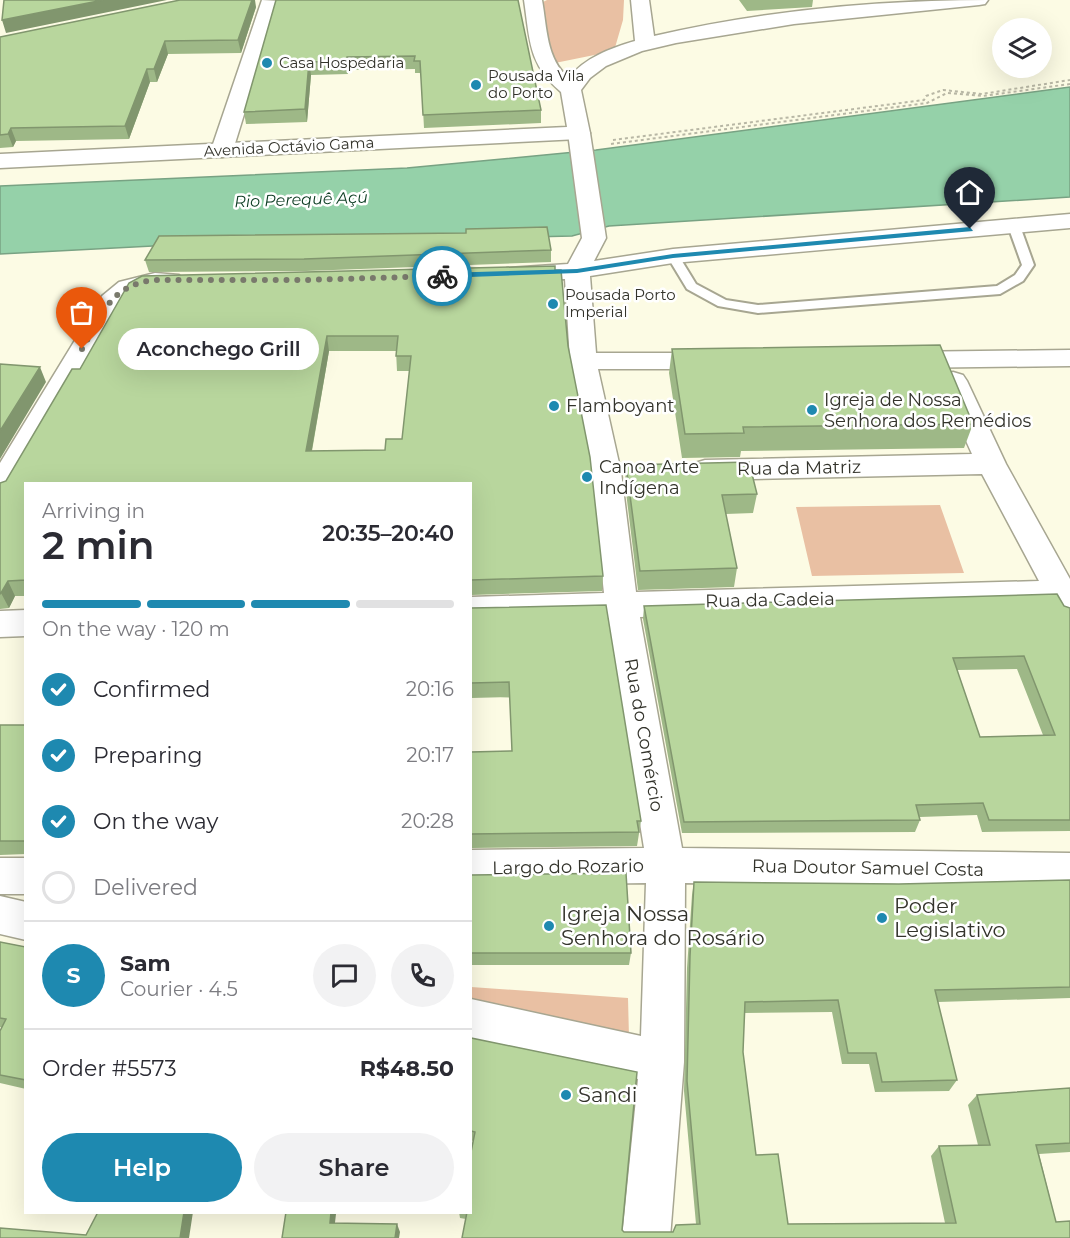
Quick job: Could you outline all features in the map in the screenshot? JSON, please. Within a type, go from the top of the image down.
[{"type":"street","points":[[260,0],[293,0]]},
{"type":"street","points":[[533,0],[542,56],[554,76],[571,90],[580,141],[594,238],[577,271]]},
{"type":"street","points":[[640,0],[645,44]]},
{"type":"street","points":[[571,90],[585,72],[605,60],[645,44],[697,33],[787,20],[979,0]]},
{"type":"street","points":[[222,150],[270,1]]},
{"type":"street","name":"Avenida Octávio Gama","points":[[0,160],[222,150],[580,141]]},
{"type":"street","points":[[495,274],[577,271],[673,256],[1070,221]]},
{"type":"street","name":"Rua do Comércio","points":[[577,271],[583,361],[618,472],[621,604],[666,865],[662,1062],[646,1238]]},
{"type":"street","points":[[0,488],[115,296],[127,286],[152,280],[188,280]]},
{"type":"street","points":[[874,360],[1070,358]]},
{"type":"street","points":[[944,360],[991,464],[1068,598]]},
{"type":"street","points":[[583,361],[746,361]]},
{"type":"street","name":"Rua da Matriz","points":[[676,471],[991,464]]},
{"type":"street","name":"Rua da Cadeia","points":[[472,609],[621,604],[1068,598]]},
{"type":"street","points":[[0,624],[24,623]]},
{"type":"street","name":"Largo do Rozario","points":[[472,868],[666,865]]},
{"type":"street","name":"Rua Doutor Samuel Costa","points":[[666,865],[1070,871]]},
{"type":"street","points":[[0,876],[24,876]]},
{"type":"street","points":[[0,915],[24,921]]},
{"type":"street","points":[[472,1020],[662,1062]]},
{"type":"lane","points":[[673,256],[691,286],[722,303],[758,309],[1000,290],[1019,279],[1028,265],[1014,226]]},
{"type":"shaded area","points":[[547,0],[624,0],[623,20],[614,51],[550,64],[543,2]]},
{"type":"shaded area","points":[[940,505],[964,573],[812,576],[796,507]]},
{"type":"shaded area","points":[[472,987],[628,998],[629,1037],[472,1004]]},
{"type":"water","name":"Rio Perequê Açú","points":[[1070,87],[1070,197],[609,226],[572,236],[172,245],[0,254],[0,186],[407,168],[596,150]]},
{"type":"building","points":[[4,0],[103,0],[2,20]]},
{"type":"building","points":[[180,0],[252,0],[238,40],[165,41],[154,69],[147,69],[125,126],[11,128],[8,134],[0,135],[0,37]]},
{"type":"building","points":[[276,0],[518,0],[541,110],[423,115],[420,61],[414,61],[415,56],[347,57],[346,61],[309,62],[305,109],[244,112]]},
{"type":"building","points":[[547,227],[551,250],[304,259],[145,260],[159,236],[466,233],[466,229]]},
{"type":"building","points":[[555,266],[555,270],[561,270],[568,346],[590,457],[603,576],[472,580],[472,482],[24,482],[24,580],[8,581],[0,594],[0,483],[6,481],[72,369],[80,369],[129,283],[142,276]],"holes":[[[327,336],[398,336],[396,356],[411,356],[402,439],[386,439],[385,450],[306,451]]]},
{"type":"building","name":"Igreja de Nossa Senhora dos Remédios","points":[[940,345],[973,424],[743,427],[744,433],[685,434],[672,349]]},
{"type":"building","points":[[0,364],[40,367],[0,431]]},
{"type":"building","points":[[749,462],[757,494],[722,495],[737,568],[640,571],[626,465]]},
{"type":"building","points":[[1057,594],[1064,606],[1070,608],[1070,820],[989,820],[983,803],[916,805],[920,820],[684,822],[644,606]],"holes":[[[1024,656],[1055,735],[980,737],[953,658]]]},
{"type":"building","points":[[606,605],[641,821],[637,821],[639,832],[472,834],[472,752],[512,751],[509,682],[472,683],[472,608]]},
{"type":"building","points":[[0,725],[24,725],[24,841],[0,841]]},
{"type":"building","name":"Igreja Nossa Senhora do Rosário","points":[[626,873],[631,953],[472,953],[472,875]]},
{"type":"building","points":[[1070,880],[1070,987],[935,990],[957,1080],[882,1082],[876,1053],[848,1053],[838,1000],[745,1002],[743,1052],[756,1155],[778,1154],[788,1224],[956,1223],[939,1146],[990,1145],[977,1095],[1070,1088],[1070,1143],[1036,1145],[1056,1222],[1070,1221],[1070,1238],[462,1238],[467,1214],[472,1214],[472,1147],[475,1132],[472,1131],[472,1038],[637,1072],[622,1230],[624,1232],[673,1232],[676,1225],[700,1224],[687,1081],[694,882],[899,884]]},
{"type":"building","points":[[0,942],[24,947],[24,1080],[0,1075],[0,1031],[6,1019],[0,1018]]},
{"type":"building","points":[[97,1214],[184,1214],[180,1238],[0,1238],[0,1228],[86,1235]]},
{"type":"building","points":[[286,1214],[331,1214],[330,1223],[397,1224],[395,1238],[282,1238]]},
{"type":"way so far","points":[[82,349],[115,296],[127,286],[140,282],[442,276]]},
{"type":"place","name":"Casa Hospedaria","points":[[267,63]]},
{"type":"place","name":"Pousada Vila do Porto","points":[[476,85]]},
{"type":"place","name":"Pousada Porto Imperial","points":[[553,304]]},
{"type":"place","name":"Aconchego Grill","points":[[82,349]]},
{"type":"place","name":"Flamboyant","points":[[554,406]]},
{"type":"place","name":"Igreja de Nossa Senhora dos Remédios","points":[[812,410]]},
{"type":"place","name":"Canoa Arte Indígena","points":[[587,477]]},
{"type":"place","name":"Poder Legislativo","points":[[882,918]]},
{"type":"place","name":"Igreja Nossa Senhora do Rosário","points":[[549,926]]},
{"type":"place","name":"Sandi","points":[[566,1095]]},
{"type":"route","points":[[442,276],[577,271],[673,256],[970,229]]}]
